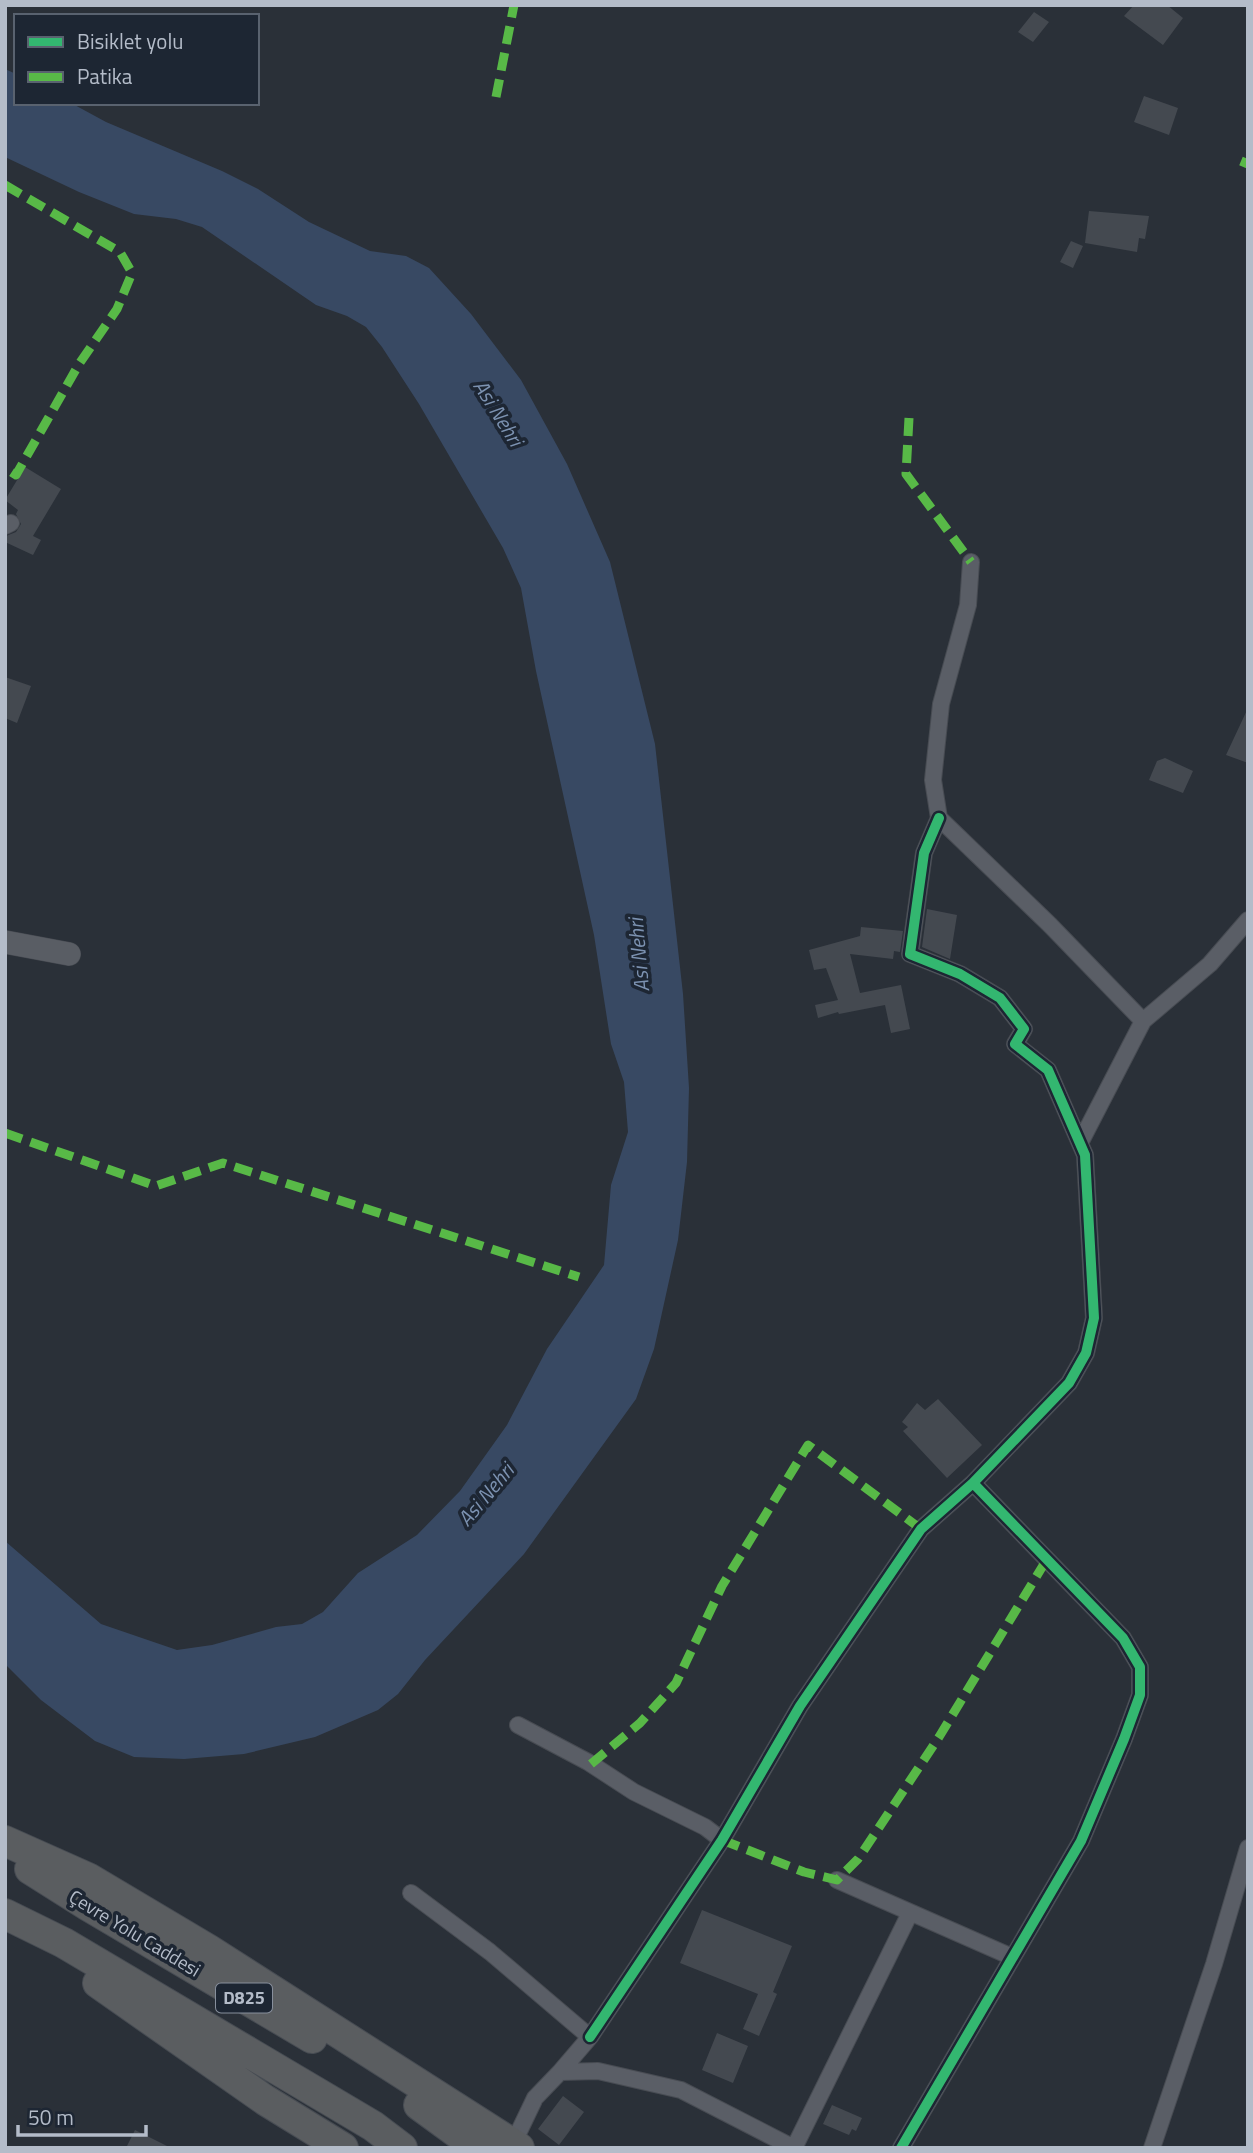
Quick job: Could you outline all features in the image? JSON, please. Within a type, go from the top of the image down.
[{"type":"highway","points":[[5,1841],[99,1884],[209,1950],[514,2146]]},
{"type":"highway","name":"Çevre Yolu Caddesi","points":[[5,1853],[397,2088],[478,2148]]},
{"type":"highway","points":[[8,1920],[265,2100],[343,2148]]},
{"type":"highway","name":"D825","points":[[8,1920],[64,1942],[373,2126],[402,2148]]},
{"type":"street","points":[[514,2146],[535,2098],[590,2037],[722,1840],[800,1706],[921,1529],[973,1483],[1069,1383],[1086,1353],[1094,1318],[1086,1155],[1048,1070],[1015,1044],[1024,1029],[1000,998],[960,974],[910,954],[924,853],[939,818],[933,780],[941,704],[968,605],[971,562]]},
{"type":"street","points":[[939,818],[1050,925],[1143,1021]]},
{"type":"street","points":[[1080,1143],[1143,1021],[1210,964],[1248,920]]},
{"type":"street","points":[[5,942],[69,954]]},
{"type":"street","points":[[901,2148],[1081,1841],[1140,1695],[1140,1667],[1124,1638],[973,1483]]},
{"type":"street","points":[[518,1725],[588,1762],[634,1792],[705,1827],[722,1840]]},
{"type":"street","points":[[1152,2148],[1214,1964],[1248,1848]]},
{"type":"street","points":[[837,1880],[1012,1957]]},
{"type":"street","points":[[411,1893],[490,1952],[590,2037]]},
{"type":"street","points":[[560,2072],[598,2071],[681,2090],[794,2148],[910,1913]]},
{"type":"water","name":"Asi Nehri","points":[[5,69],[14,73],[14,105],[75,105],[106,122],[222,171],[258,189],[309,222],[370,251],[406,256],[429,268],[471,314],[521,380],[567,464],[610,562],[655,744],[683,994],[689,1088],[687,1162],[678,1240],[654,1349],[636,1399],[524,1554],[425,1660],[398,1694],[378,1710],[315,1737],[244,1754],[184,1759],[134,1757],[95,1741],[41,1700],[5,1664],[5,1541],[101,1624],[177,1650],[212,1645],[276,1627],[302,1624],[323,1612],[358,1573],[417,1535],[460,1491],[507,1425],[547,1349],[604,1265],[611,1185],[628,1132],[624,1082],[611,1044],[594,935],[536,671],[521,588],[503,548],[419,404],[382,347],[366,327],[347,316],[316,305],[202,227],[176,219],[134,214],[79,192],[5,157]]},
{"type":"building","points":[[1134,5],[1167,5],[1183,18],[1163,45],[1124,16]]},
{"type":"building","points":[[1034,12],[1049,22],[1033,42],[1018,32]]},
{"type":"building","points":[[1144,96],[1178,108],[1169,135],[1134,122]]},
{"type":"building","points":[[1089,211],[1149,216],[1145,239],[1139,238],[1137,252],[1085,243]]},
{"type":"building","points":[[1071,241],[1083,246],[1073,268],[1060,262]]},
{"type":"building","points":[[25,467],[61,489],[33,536],[41,540],[33,555],[5,542],[6,536],[16,532],[21,524],[16,514],[18,510],[5,500]]},
{"type":"building","points":[[5,677],[31,686],[17,723],[5,718]]},
{"type":"building","points":[[1248,708],[1248,763],[1226,755]]},
{"type":"building","points":[[1165,758],[1193,771],[1183,793],[1149,780],[1157,761]]},
{"type":"building","points":[[927,909],[957,915],[950,959],[922,947]]},
{"type":"building","points":[[861,927],[903,931],[900,952],[894,951],[893,959],[850,954],[860,993],[901,985],[910,1029],[891,1033],[885,1005],[818,1018],[815,1005],[838,1000],[826,968],[814,970],[809,950],[860,936]]},
{"type":"building","points":[[938,1399],[982,1445],[947,1478],[903,1431],[908,1427],[902,1422],[917,1403],[925,1410]]},
{"type":"building","points":[[702,1910],[792,1946],[773,1992],[777,1994],[759,2036],[743,2029],[758,1994],[680,1963]]},
{"type":"building","points":[[717,2033],[748,2046],[733,2083],[702,2070]]},
{"type":"building","points":[[563,2096],[584,2112],[559,2145],[538,2129]]},
{"type":"building","points":[[832,2105],[862,2118],[856,2131],[852,2129],[849,2135],[823,2124]]},
{"type":"building","points":[[135,2130],[171,2148],[126,2148]]},
{"type":"marked path","points":[[496,97],[514,5]]},
{"type":"marked path","points":[[1241,161],[1248,164]]},
{"type":"marked path","points":[[5,185],[120,252],[132,273],[117,309],[79,364],[16,475],[5,468]]},
{"type":"marked path","points":[[909,418],[906,474],[971,562]]},
{"type":"marked path","points":[[5,1133],[156,1186],[223,1163],[579,1277]]},
{"type":"marked path","points":[[591,1764],[640,1723],[676,1683],[722,1586],[808,1445],[921,1529]]},
{"type":"marked path","points":[[722,1840],[804,1872],[837,1880],[858,1859],[939,1737],[1047,1559]]},
{"type":"cycle path","points":[[901,2148],[1081,1841],[1140,1695],[1140,1667],[1123,1638],[973,1483],[1069,1383],[1086,1353],[1094,1318],[1085,1155],[1048,1070],[1015,1044],[1024,1029],[1000,998],[960,974],[910,954],[924,853],[939,818]]},
{"type":"cycle path","points":[[590,2037],[722,1840],[800,1706],[921,1529],[973,1483]]}]
